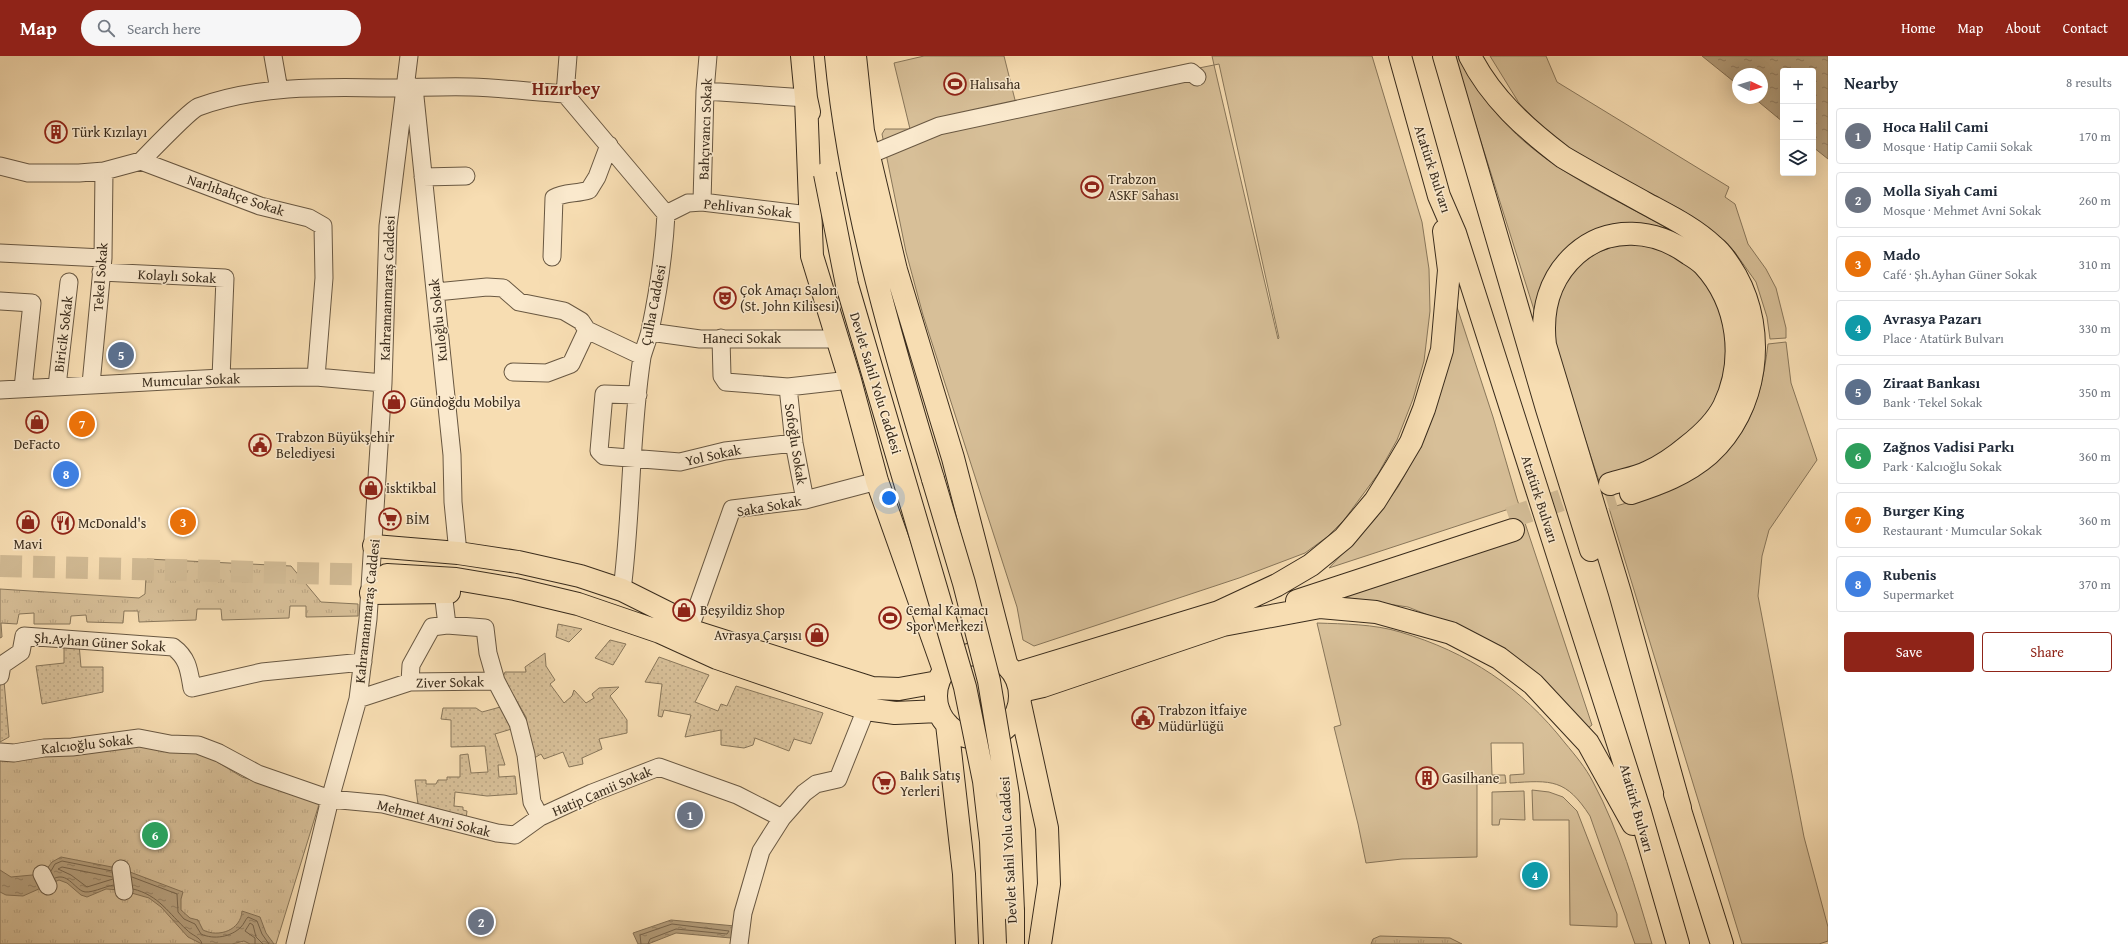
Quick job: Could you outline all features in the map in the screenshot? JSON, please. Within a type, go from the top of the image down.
[{"type":"main road","name":"Devlet Sahil Yolu Caddesi","points":[[802,56],[806,98],[825,174],[847,285],[965,687],[984,781],[991,842],[995,944]]},
{"type":"main road","name":"Devlet Sahil Yolu Caddesi","points":[[836,56],[851,169],[883,309],[964,583],[989,681],[1008,795],[1013,944]]},
{"type":"main road","points":[[855,56],[864,131],[896,270],[953,458],[1015,683],[1047,828],[1049,884],[1040,944]]},
{"type":"main road","name":"Atatürk Bulvarı","points":[[1400,56],[1439,196],[1460,248],[1640,812],[1678,944]]},
{"type":"main road","points":[[1444,56],[1551,424],[1607,602],[1680,808]]},
{"type":"main road","points":[[1470,56],[1480,76],[1498,99],[1545,143],[1563,157],[1684,224],[1715,247],[1731,267],[1742,288],[1750,311],[1755,340],[1754,370],[1747,394],[1735,420],[1723,439],[1709,454],[1686,471],[1654,486],[1612,491],[1676,456],[1697,439],[1712,424],[1724,407],[1733,384],[1737,358],[1737,335],[1731,312],[1721,288],[1703,264],[1679,246],[1651,235],[1634,233],[1608,236],[1582,248],[1560,270],[1553,283],[1545,308],[1545,345],[1620,593],[1680,808],[1722,944]]},
{"type":"main road","points":[[806,98],[809,215],[812,256],[836,339],[850,380],[877,481],[941,676]]},
{"type":"main road","points":[[1221,618],[1310,565],[1344,538],[1375,501],[1411,442],[1424,409],[1442,350],[1449,270],[1439,196]]},
{"type":"main road","points":[[1015,683],[1221,618],[1279,595],[1511,524]]},
{"type":"main road","points":[[383,561],[458,553],[518,562],[573,575],[622,590],[691,625],[721,650]]},
{"type":"main road","points":[[383,561],[459,568],[518,576],[571,589],[866,709],[943,717],[963,735],[983,738],[996,735],[1007,727],[1015,717],[1015,683],[994,656],[981,653],[967,655],[954,660],[941,676],[936,697],[943,717],[964,874],[967,944]]},
{"type":"main road","points":[[370,593],[460,592],[514,601],[721,650],[872,688],[899,688],[941,676]]},
{"type":"main road","points":[[1221,618],[1320,607],[1353,608],[1426,624],[1476,644],[1499,658],[1533,684],[1588,742],[1652,858]]},
{"type":"street","points":[[273,56],[279,90]]},
{"type":"street","name":"Kahramanmaraş Caddesi","points":[[295,944],[330,799],[358,699],[370,593],[383,561],[383,383],[388,226],[410,88],[409,56]]},
{"type":"street","points":[[565,94],[568,56]]},
{"type":"street","name":"Bahçıvancı Sokak","points":[[702,202],[705,91],[708,56]]},
{"type":"street","points":[[869,155],[940,126],[1190,72],[1198,77]]},
{"type":"street","points":[[0,166],[28,173],[104,171],[141,161],[197,108],[236,97],[279,90],[318,86],[410,88],[471,87],[565,94],[666,214]]},
{"type":"street","name":"Kuloğlu Sokak","points":[[410,88],[423,177],[436,292],[452,455],[453,502],[458,553]]},
{"type":"street","points":[[705,91],[806,98]]},
{"type":"street","points":[[552,257],[554,198],[560,194],[575,195],[589,190],[597,177],[609,145]]},
{"type":"street","name":"Narlıbahçe Sokak","points":[[141,161],[260,206],[309,218],[323,226],[324,278],[316,378]]},
{"type":"street","name":"Tekel Sokak","points":[[91,384],[102,265],[104,171]]},
{"type":"street","points":[[423,177],[466,176]]},
{"type":"street","name":"Pehlivan Sokak","points":[[666,214],[688,203],[702,202],[809,215]]},
{"type":"street","name":"Çulha Caddesi","points":[[622,590],[629,537],[631,459],[642,356],[650,332],[660,274],[666,214]]},
{"type":"street","points":[[0,253],[102,265]]},
{"type":"street","name":"Kolaylı Sokak","points":[[102,265],[225,278],[221,378]]},
{"type":"street","name":"Biricik Sokak","points":[[57,386],[69,282]]},
{"type":"street","points":[[436,292],[487,287],[503,288],[519,302],[535,307],[564,311],[581,321],[587,330],[642,356]]},
{"type":"street","points":[[0,301],[32,303],[24,388]]},
{"type":"street","points":[[513,372],[547,373],[571,364],[587,330]]},
{"type":"street","name":"Haneci Sokak","points":[[650,332],[700,339],[836,339]]},
{"type":"street","points":[[720,338],[722,376],[726,382],[788,387],[850,380]]},
{"type":"street","name":"Mumcular Sokak","points":[[0,390],[221,378],[316,378],[383,383]]},
{"type":"street","name":"Sofoğlu Sokak","points":[[788,387],[794,443],[804,500]]},
{"type":"street","name":"Yol Sokak","points":[[638,395],[604,394],[599,451],[604,456],[680,462],[726,451],[794,443]]},
{"type":"street","name":"Saka Sokak","points":[[691,625],[732,509],[804,500],[877,481]]},
{"type":"street","points":[[442,592],[447,625]]},
{"type":"street","points":[[410,682],[411,665],[432,627],[447,625],[485,628],[488,653],[496,681],[518,723],[526,754],[532,802],[540,817]]},
{"type":"street","name":"Şh.Ayhan Güner Sokak","points":[[0,676],[2,665],[21,652],[24,636],[173,647],[183,654],[188,664],[192,688],[262,672],[363,662]]},
{"type":"street","name":"Ziver Sokak","points":[[358,699],[410,682],[496,681]]},
{"type":"street","points":[[739,944],[743,912],[761,851],[782,818],[804,793],[816,784],[838,779],[866,709]]},
{"type":"street","name":"Kalcıoğlu Sokak","points":[[0,752],[14,753],[44,748],[93,745],[139,738],[170,744],[198,745],[219,753],[258,774],[330,799]]},
{"type":"street","name":"Hatip Camii Sokak","points":[[515,835],[540,817],[592,793],[659,767],[737,796],[782,818]]},
{"type":"street","name":"Mehmet Avni Sokak","points":[[330,799],[383,804],[497,833],[515,835]]},
{"type":"street","points":[[121,869],[124,891]]},
{"type":"green space","points":[[924,56],[1004,56],[1016,104],[1214,65],[1212,56],[1372,56],[1422,222],[1429,269],[1430,311],[1424,361],[1413,399],[1397,440],[1378,474],[1344,520],[1327,537],[1305,553],[1239,578],[1034,646],[1023,640],[1017,607],[923,315],[906,252],[882,134],[885,129],[910,129],[894,63]],"holes":[[[1219,64],[1279,338],[1278,339],[1214,65]]]},
{"type":"green space","points":[[1454,56],[1459,56],[1478,89],[1499,117],[1523,140],[1548,160],[1576,178],[1669,229],[1642,224],[1616,225],[1535,313]]},
{"type":"green space","points":[[1490,56],[1546,56],[1557,82],[1729,187],[1725,197],[1735,204],[1748,244],[1766,269],[1776,288],[1786,328],[1786,338],[1770,339],[1767,317],[1756,282],[1734,251],[1682,210],[1632,185],[1554,139],[1519,103]]},
{"type":"green space","points":[[1631,243],[1651,246],[1669,253],[1686,262],[1704,279],[1718,307],[1723,323],[1726,340],[1725,374],[1720,391],[1713,406],[1693,431],[1668,449],[1655,456],[1627,470],[1599,481],[1555,350],[1553,340],[1553,321],[1556,303],[1562,288],[1571,274],[1582,263],[1596,254],[1612,247]]},
{"type":"green space","points":[[1456,304],[1493,417],[1517,499],[1592,725],[1588,728],[1548,685],[1463,629],[1408,607],[1335,596],[1518,534],[1512,508],[1329,568],[1375,519],[1398,487],[1421,446]]},
{"type":"green space","points":[[1786,342],[1791,383],[1817,460],[1769,530],[1762,556],[1758,596],[1804,837],[1828,927],[1828,941],[1819,944],[1742,944],[1609,508],[1674,489],[1710,466],[1726,452],[1738,438],[1748,422],[1755,404],[1761,385],[1768,344]]},
{"type":"green space","points":[[147,559],[291,566],[321,602],[358,604],[358,616],[306,617],[306,606],[290,606],[289,618],[222,620],[221,609],[197,609],[196,620],[139,622],[138,611],[124,611],[123,623],[87,622],[86,615],[71,616],[70,624],[34,624],[34,613],[19,614],[17,624],[1,623],[2,637],[0,638],[0,589],[139,598],[145,594]]},
{"type":"green space","points":[[1317,623],[1380,627],[1425,640],[1471,661],[1492,674],[1531,705],[1573,752],[1584,767],[1603,801],[1619,841],[1652,944],[1635,944],[1590,816],[1581,804],[1573,795],[1557,784],[1547,782],[1510,783],[1510,775],[1524,774],[1523,743],[1491,743],[1492,775],[1505,775],[1506,783],[1477,784],[1477,857],[1402,859],[1366,863],[1334,727],[1341,725]]},
{"type":"green space","points":[[558,624],[582,629],[569,642],[556,637]]},
{"type":"green space","points":[[610,640],[626,644],[613,665],[595,658]]},
{"type":"green space","points":[[64,643],[79,644],[81,667],[103,667],[103,692],[42,704],[36,666],[64,663]]},
{"type":"green space","points":[[545,653],[546,666],[555,680],[550,684],[564,703],[572,696],[574,690],[586,703],[594,698],[592,694],[599,688],[619,687],[610,696],[627,720],[627,733],[599,739],[602,749],[582,758],[583,764],[569,767],[563,752],[544,759],[541,754],[531,760],[526,717],[503,677],[505,672],[526,672],[525,667]]},
{"type":"green space","points":[[659,657],[709,675],[695,702],[718,711],[721,704],[727,706],[736,686],[823,713],[811,744],[794,739],[789,751],[755,738],[753,745],[744,748],[721,745],[721,730],[685,737],[691,715],[664,710],[662,717],[658,716],[662,684],[645,682]]},
{"type":"green space","points":[[0,681],[4,681],[9,737],[0,742]]},
{"type":"green space","points":[[504,706],[515,728],[495,734],[505,765],[498,765],[499,777],[515,776],[517,794],[487,796],[455,792],[454,806],[463,807],[463,810],[467,811],[466,819],[418,805],[415,780],[426,780],[426,784],[436,784],[438,780],[447,780],[447,777],[460,777],[460,755],[468,754],[471,773],[488,772],[485,746],[451,747],[451,720],[441,719],[443,708],[476,708],[482,712]]},
{"type":"green space","points":[[139,742],[196,749],[242,777],[320,801],[276,944],[0,944],[0,759]]},
{"type":"green space","points":[[1532,790],[1549,792],[1563,797],[1577,811],[1617,914],[1617,927],[1570,925],[1569,820],[1533,820]]},
{"type":"green space","points":[[1524,791],[1525,820],[1500,819],[1499,825],[1492,825],[1492,792]]},
{"type":"green space","points":[[1380,936],[1450,938],[1462,944],[1371,944],[1373,939]]},
{"type":"water","points":[[1702,56],[1828,56],[1828,159],[1816,149],[1816,68],[1780,68],[1780,120],[1761,104],[1768,104],[1768,68],[1732,68],[1732,80]]},
{"type":"water","points":[[61,857],[122,869],[183,892],[181,899],[181,910],[190,918],[198,920],[203,930],[209,932],[222,933],[228,931],[238,923],[241,918],[242,911],[260,917],[266,933],[274,944],[250,944],[244,941],[232,944],[202,944],[188,937],[161,907],[149,898],[121,890],[106,889],[87,897],[81,895],[67,883],[59,880],[23,896],[6,895],[0,892],[0,870],[11,877],[43,874],[52,862]]},
{"type":"water","points":[[671,920],[735,926],[731,938],[676,933],[648,944],[638,944],[633,933]]},
{"type":"tunnel","points":[[1509,518],[1592,490]]},
{"type":"tunnel","points":[[1575,510],[1615,498]]},
{"type":"tunnel","points":[[0,566],[387,575]]},
{"type":"place","name":"Halısaha","points":[[955,84]]},
{"type":"place","name":"Türk Kızılayı","points":[[56,132]]},
{"type":"place","name":"Trabzon ASKF Sahası","points":[[1092,187]]},
{"type":"place","name":"Çok Amaçı Salon (St. John Kilisesi)","points":[[725,298]]},
{"type":"place","name":"Ziraat Bankası","points":[[121,355]]},
{"type":"place","name":"Gündoğdu Mobilya","points":[[394,402]]},
{"type":"place","name":"DeFacto","points":[[37,422]]},
{"type":"place","name":"Burger King","points":[[82,424]]},
{"type":"place","name":"Trabzon Büyükşehir Belediyesi","points":[[260,445]]},
{"type":"place","name":"Rubenis","points":[[66,474]]},
{"type":"place","name":"isktikbal","points":[[371,488]]},
{"type":"place","name":"BİM","points":[[390,519]]},
{"type":"place","name":"Mavi","points":[[28,522]]},
{"type":"place","name":"Mado","points":[[183,522]]},
{"type":"place","name":"McDonald's","points":[[63,523]]},
{"type":"place","name":"Beşyildiz Shop","points":[[684,610]]},
{"type":"place","name":"Cemal Kamacı Spor Merkezi","points":[[890,618]]},
{"type":"place","name":"Avrasya Çarşısı","points":[[817,635]]},
{"type":"place","name":"Trabzon İtfaiye Müdürlüğü","points":[[1143,718]]},
{"type":"place","name":"Gasilhane","points":[[1427,778]]},
{"type":"place","name":"Balık Satış Yerleri","points":[[884,783]]},
{"type":"place","name":"Hoca Halil Cami","points":[[690,815]]},
{"type":"place","name":"Zağnos Vadisi Parkı","points":[[155,835]]},
{"type":"place","name":"Avrasya Pazarı","points":[[1535,875]]},
{"type":"place","name":"Molla Siyah Cami","points":[[481,922]]},
{"type":"district","name":"Hızırbey","points":[[566,89]]}]
